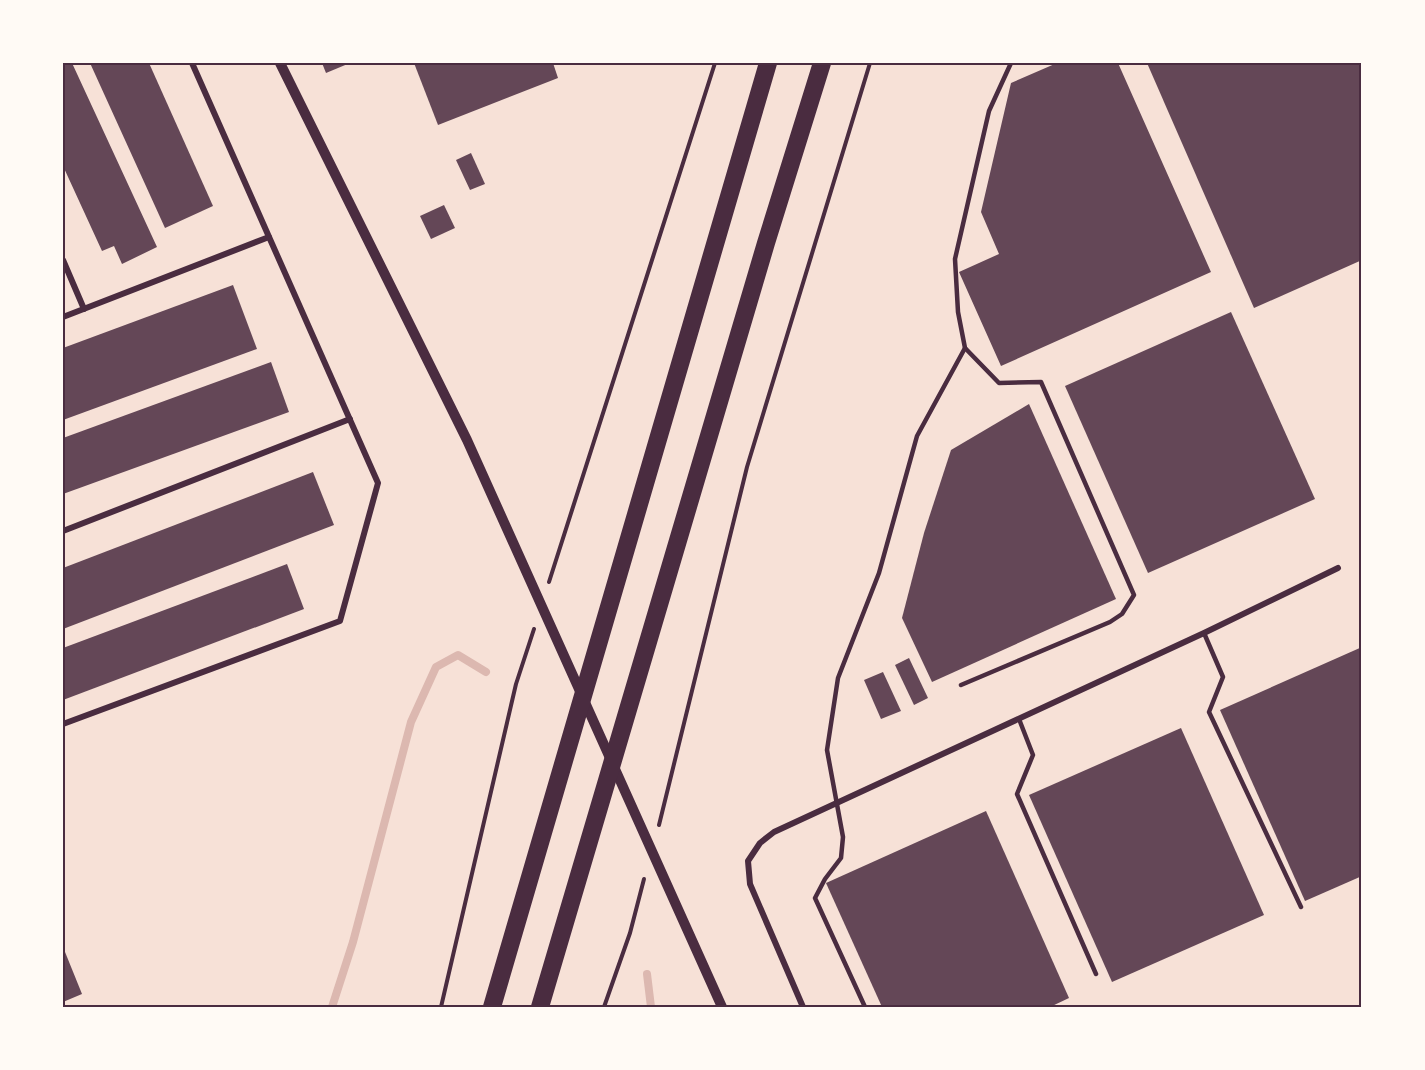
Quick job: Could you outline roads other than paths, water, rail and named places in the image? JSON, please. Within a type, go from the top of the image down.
[{"type":"highway","points":[[492,1007],[768,63]]},
{"type":"highway","points":[[540,1007],[766,243],[822,63]]},
{"type":"street","points":[[63,724],[340,621],[378,483],[192,63]]},
{"type":"street","points":[[280,63],[467,440],[722,1007]]},
{"type":"street","points":[[63,317],[269,237]]},
{"type":"street","points":[[63,260],[84,309]]},
{"type":"street","points":[[63,531],[350,419]]},
{"type":"street","points":[[803,1007],[750,884],[748,861],[760,843],[774,832],[1204,633],[1338,568]]},
{"type":"lane","points":[[961,684],[1110,622],[1122,614],[1134,595],[1041,382],[999,383],[965,348],[958,312],[955,259],[989,111],[1011,63]]},
{"type":"lane","points":[[865,1007],[815,898],[841,858],[843,837],[826,750],[838,678],[879,573],[916,436],[965,348]]},
{"type":"lane","points":[[1204,633],[1222,676],[1209,712],[1301,907]]},
{"type":"lane","points":[[1019,719],[1033,755],[1017,794],[1096,975]]},
{"type":"waterway","points":[[332,1007],[353,942],[411,722],[436,667],[458,655],[486,672]]},
{"type":"waterway","points":[[647,974],[651,1007]]}]
